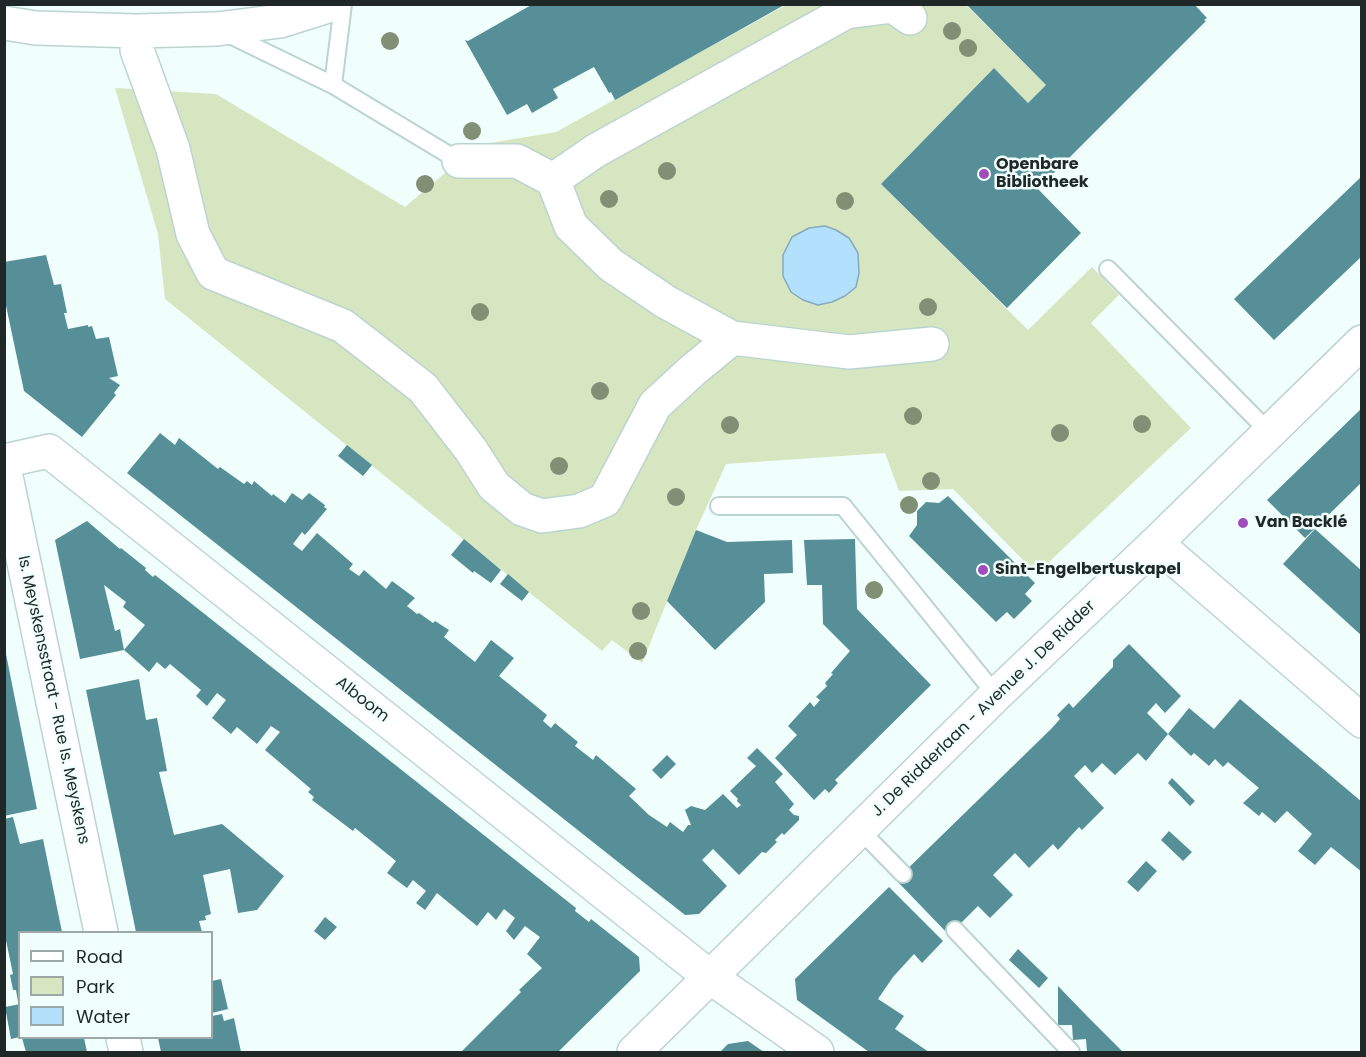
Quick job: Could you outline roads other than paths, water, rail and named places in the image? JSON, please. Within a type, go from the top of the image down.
[{"type":"street","points":[[4,23],[36,28],[136,32],[217,29],[280,21],[334,4]]},
{"type":"street","points":[[553,180],[595,151],[846,12],[893,6],[910,18]]},
{"type":"street","points":[[137,50],[173,149],[193,234],[213,273],[343,326],[423,388],[471,450],[494,486],[522,509],[542,516],[579,511],[605,500],[655,405],[732,338]]},
{"type":"street","points":[[459,161],[517,161],[553,180],[571,226],[611,265],[666,302],[732,338],[849,352],[932,344]]},
{"type":"street","name":"J. De Ridderlaan - Avenue J. De Ridder","points":[[634,1053],[996,695],[1362,342]]},
{"type":"street","name":"Alboom","points":[[4,461],[49,452],[710,977],[817,1053]]},
{"type":"street","name":"Is. Meyskensstraat - Rue Is. Meyskens","points":[[4,467],[14,559],[101,931]]},
{"type":"street","points":[[1156,543],[1362,721]]},
{"type":"lane","points":[[333,85],[343,4]]},
{"type":"lane","points":[[217,29],[333,85],[459,161]]},
{"type":"lane","points":[[1108,269],[1270,433]]},
{"type":"lane","points":[[719,506],[843,506],[996,695]]},
{"type":"lane","points":[[860,830],[903,874]]},
{"type":"lane","points":[[955,930],[1071,1053]]},
{"type":"water","points":[[825,226],[849,238],[858,253],[859,273],[856,287],[845,296],[818,305],[803,300],[791,292],[783,276],[783,255],[792,237],[809,228]]},
{"type":"place","name":"Openbare Bibliotheek","points":[[984,174]]},
{"type":"place","name":"Van Backlé","points":[[1243,523]]},
{"type":"place","name":"Sint-Engelbertuskapel","points":[[983,570]]}]
